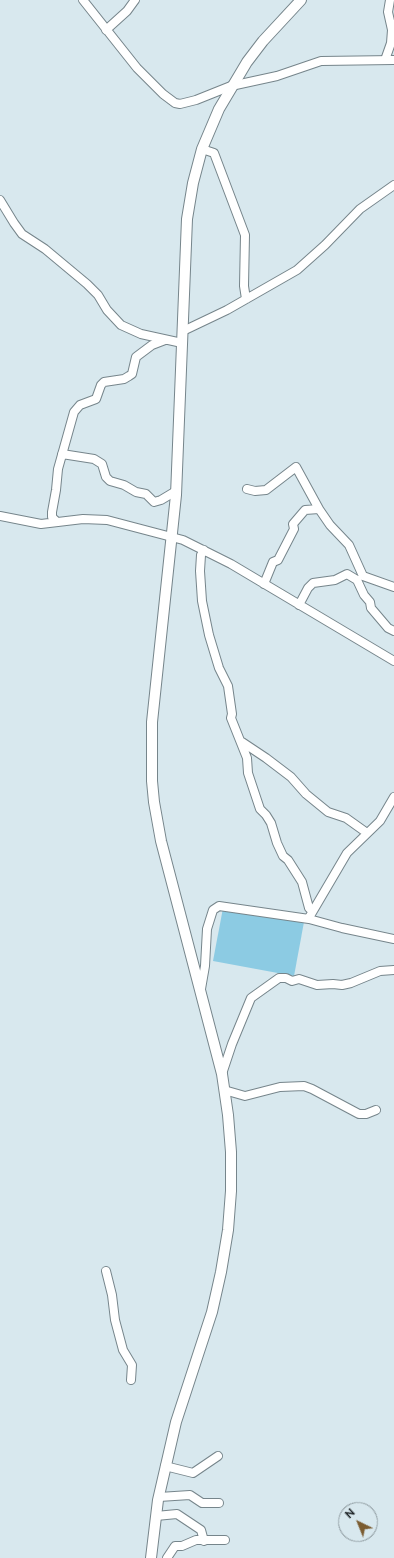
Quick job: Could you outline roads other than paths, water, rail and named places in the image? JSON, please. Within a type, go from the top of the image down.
[{"type":"main road","points":[[151,1558],[159,1497],[180,1408],[212,1312],[221,1272],[228,1230],[231,1191],[231,1152],[228,1115],[222,1074],[161,841],[152,781],[152,722],[176,491],[188,219],[192,183],[202,149],[219,108],[246,62],[263,41],[301,0]]},
{"type":"street","points":[[83,0],[106,30],[142,72],[175,103],[180,104],[186,104],[231,86],[282,74],[321,61],[394,60]]},
{"type":"street","points":[[106,30],[127,11],[135,0]]},
{"type":"street","points":[[385,60],[391,44],[392,30],[388,12],[390,0]]},
{"type":"street","points":[[202,149],[214,153],[228,194],[245,235],[244,286],[246,299]]},
{"type":"street","points":[[183,331],[246,299],[298,270],[326,245],[360,209],[394,184]]},
{"type":"street","points":[[0,200],[22,234],[45,249],[87,284],[98,295],[107,310],[121,325],[141,334],[182,343]]},
{"type":"street","points":[[57,522],[52,517],[52,507],[56,490],[58,469],[71,416],[80,405],[96,399],[101,385],[104,382],[124,379],[132,374],[136,357],[152,345],[165,340]]},
{"type":"street","points":[[62,454],[94,459],[102,464],[106,477],[110,481],[124,485],[136,492],[146,494],[154,502],[161,500],[176,491]]},
{"type":"street","points":[[247,489],[255,491],[266,490],[296,467],[319,509],[330,525],[349,545],[363,576],[394,587]]},
{"type":"street","points":[[264,584],[273,562],[278,560],[294,529],[293,524],[305,510],[319,509]]},
{"type":"street","points":[[0,516],[33,524],[46,524],[83,519],[107,520],[183,540],[204,550],[264,584],[394,661]]},
{"type":"street","points":[[204,550],[200,571],[202,601],[219,668],[228,686],[232,714],[231,718],[242,742],[247,758],[248,773],[260,808],[266,814],[271,823],[283,856],[288,860],[302,882],[311,915]]},
{"type":"street","points":[[299,605],[313,582],[335,580],[347,574],[357,580],[364,595],[370,602],[371,608],[388,628],[394,631]]},
{"type":"street","points":[[242,742],[266,758],[328,812],[346,818],[367,833]]},
{"type":"street","points":[[311,915],[347,853],[380,821],[394,797]]},
{"type":"street","points":[[200,991],[205,966],[207,929],[210,916],[215,907],[225,906],[256,912],[311,915],[349,930],[394,939]]},
{"type":"street","points":[[222,1074],[232,1044],[251,998],[279,978],[286,978],[292,981],[299,979],[317,985],[342,985],[351,983],[380,971],[394,970]]},
{"type":"street","points":[[224,1090],[244,1096],[280,1087],[304,1086],[358,1114],[366,1114],[376,1110]]},
{"type":"street","points":[[106,1271],[112,1295],[115,1320],[123,1350],[132,1366],[132,1380]]},
{"type":"street","points":[[166,1466],[193,1473],[218,1456]]},
{"type":"street","points":[[159,1497],[190,1495],[202,1503],[219,1503]]},
{"type":"street","points":[[156,1516],[177,1514],[201,1530],[204,1541]]},
{"type":"street","points":[[167,1558],[175,1546],[182,1546],[196,1540],[225,1540]]}]
